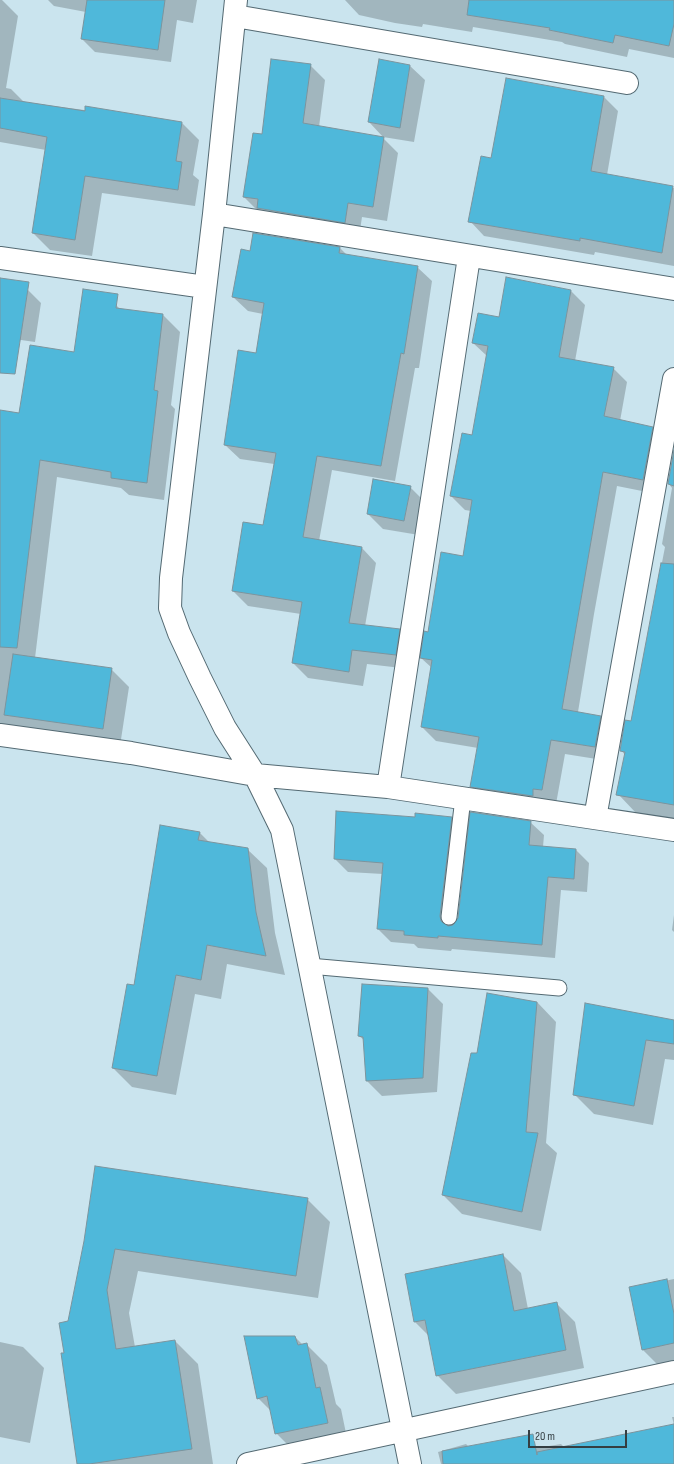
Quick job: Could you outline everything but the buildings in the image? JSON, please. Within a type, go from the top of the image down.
[{"type":"street","points":[[410,1464],[282,830],[255,775],[226,728],[200,678],[178,633],[170,608],[171,578],[214,214],[236,8],[626,83]]},
{"type":"street","points":[[214,214],[469,257],[674,289]]},
{"type":"street","points":[[388,787],[469,257]]},
{"type":"street","points":[[0,258],[205,287]]},
{"type":"street","points":[[595,818],[671,416],[674,379]]},
{"type":"street","points":[[0,735],[131,753],[255,775],[388,787],[674,830]]},
{"type":"street","points":[[248,1464],[674,1372]]},
{"type":"lane","points":[[449,917],[463,798]]},
{"type":"lane","points":[[309,966],[559,988]]}]
